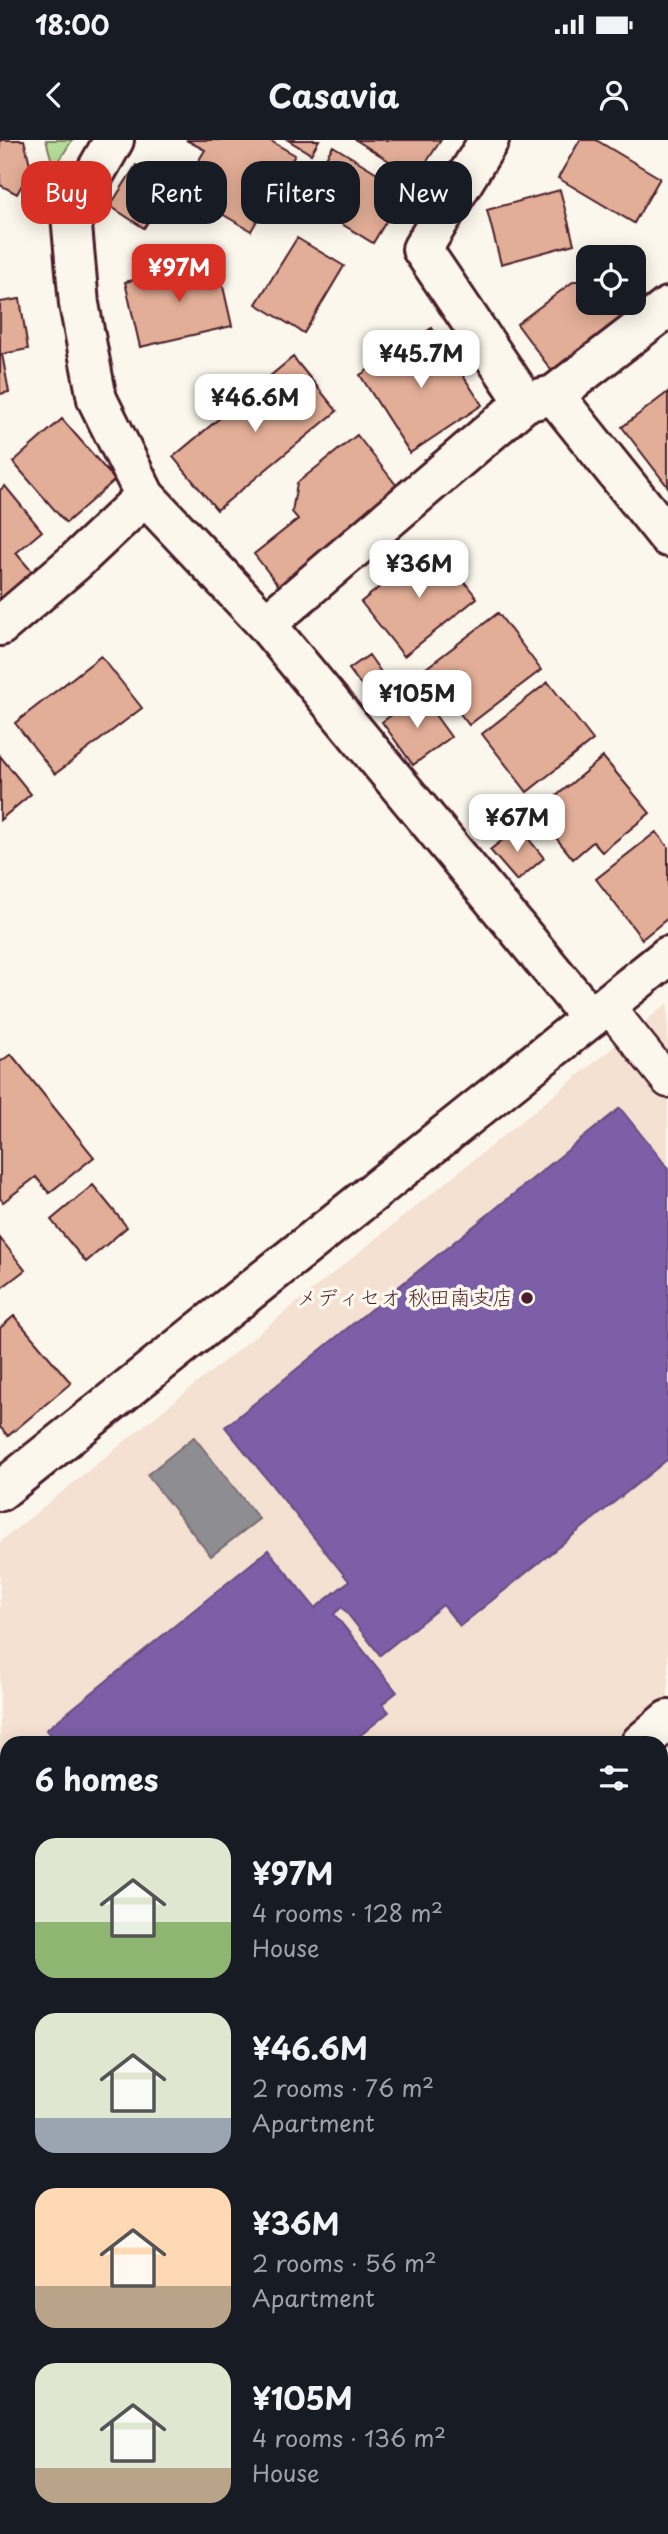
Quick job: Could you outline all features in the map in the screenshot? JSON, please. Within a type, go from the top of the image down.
[{"type":"street","points":[[114,140],[71,215],[79,304],[97,399],[145,496],[266,624],[599,1012]]},
{"type":"street","points":[[489,140],[422,249],[539,398],[668,537]]},
{"type":"street","points":[[266,624],[539,398],[668,307]]},
{"type":"street","points":[[0,626],[75,562],[145,496]]},
{"type":"street","points":[[0,1491],[668,956]]},
{"type":"street","points":[[649,1736],[668,1720]]},
{"type":"lane","points":[[599,1012],[668,1081]]},
{"type":"shaded area","points":[[668,1003],[668,1736],[0,1736],[0,1542]]},
{"type":"green space","points":[[46,140],[72,140],[59,161],[52,161]]},
{"type":"building: Offices","name":"メディセオ 秋田南支店","points":[[620,1108],[668,1168],[668,1459],[460,1626],[443,1605],[380,1655],[342,1607],[334,1614],[397,1692],[382,1704],[389,1712],[360,1736],[51,1736],[46,1730],[268,1550],[315,1608],[349,1581],[225,1427]]},
{"type":"building: Industry","points":[[194,1437],[259,1519],[211,1556],[147,1475]]},
{"type":"building: Other","points":[[0,140],[24,140],[29,161],[21,161],[21,187],[17,194],[0,185]]},
{"type":"building: Other","points":[[186,140],[269,140],[295,155],[292,161],[241,161],[241,224],[255,224],[251,231],[227,217],[227,161],[198,161],[205,150]]},
{"type":"building: Other","points":[[288,140],[319,140],[311,154]]},
{"type":"building: Other","points":[[356,140],[441,140],[427,161],[389,161]]},
{"type":"building: Other","points":[[580,140],[596,140],[660,178],[634,223],[558,178]]},
{"type":"building: Other","points":[[333,146],[358,161],[324,161]]},
{"type":"building: Other","points":[[360,162],[374,171],[374,224],[384,224],[373,243],[342,224],[360,224]]},
{"type":"building: Other","points":[[126,181],[126,216],[112,207]]},
{"type":"building: Other","points":[[560,190],[574,244],[501,264],[487,210]]},
{"type":"building: Other","points":[[297,238],[344,266],[304,333],[256,304]]},
{"type":"building: Other","points":[[217,260],[232,326],[140,347],[125,282]]},
{"type":"building: Other","points":[[574,281],[576,315],[640,315],[557,378],[517,324]]},
{"type":"building: Other","points":[[20,299],[28,349],[2,354],[9,392],[0,394],[0,302]]},
{"type":"building: Other","points":[[432,328],[482,405],[410,453],[360,375]]},
{"type":"building: Other","points":[[293,357],[337,411],[217,510],[173,457]]},
{"type":"building: Other","points":[[668,392],[668,487],[622,427]]},
{"type":"building: Other","points":[[62,419],[115,480],[66,523],[13,462]]},
{"type":"building: Other","points":[[357,435],[404,495],[283,591],[254,554],[298,519],[292,512],[297,483]]},
{"type":"building: Other","points":[[5,486],[42,531],[16,553],[34,574],[0,602],[0,490]]},
{"type":"building: Other","points":[[434,543],[477,598],[404,656],[361,602]]},
{"type":"building: Other","points":[[498,613],[541,670],[469,725],[425,669]]},
{"type":"building: Other","points":[[369,655],[383,675],[364,689],[349,669]]},
{"type":"building: Other","points":[[101,656],[142,708],[55,774],[15,723]]},
{"type":"building: Other","points":[[548,682],[593,740],[527,792],[482,734]]},
{"type":"building: Other","points":[[420,694],[451,737],[413,765],[382,722]]},
{"type":"building: Other","points":[[0,756],[31,794],[0,820]]},
{"type":"building: Other","points":[[603,757],[650,813],[602,852],[593,842],[573,859],[536,813]]},
{"type":"building: Other","points":[[519,827],[544,858],[517,881],[490,850]]},
{"type":"building: Other","points":[[656,832],[668,847],[668,918],[642,939],[596,879]]},
{"type":"building: Other","points":[[11,1054],[94,1157],[49,1193],[36,1177],[3,1202],[0,1198],[0,1062]]},
{"type":"building: Other","points":[[93,1185],[127,1227],[86,1262],[51,1220]]},
{"type":"building: Other","points":[[0,1238],[25,1270],[0,1289]]},
{"type":"building: Other","points":[[14,1316],[71,1383],[8,1436],[0,1427],[0,1328]]},
{"type":"place","name":"メディセオ 秋田南支店","points":[[527,1298]]}]
